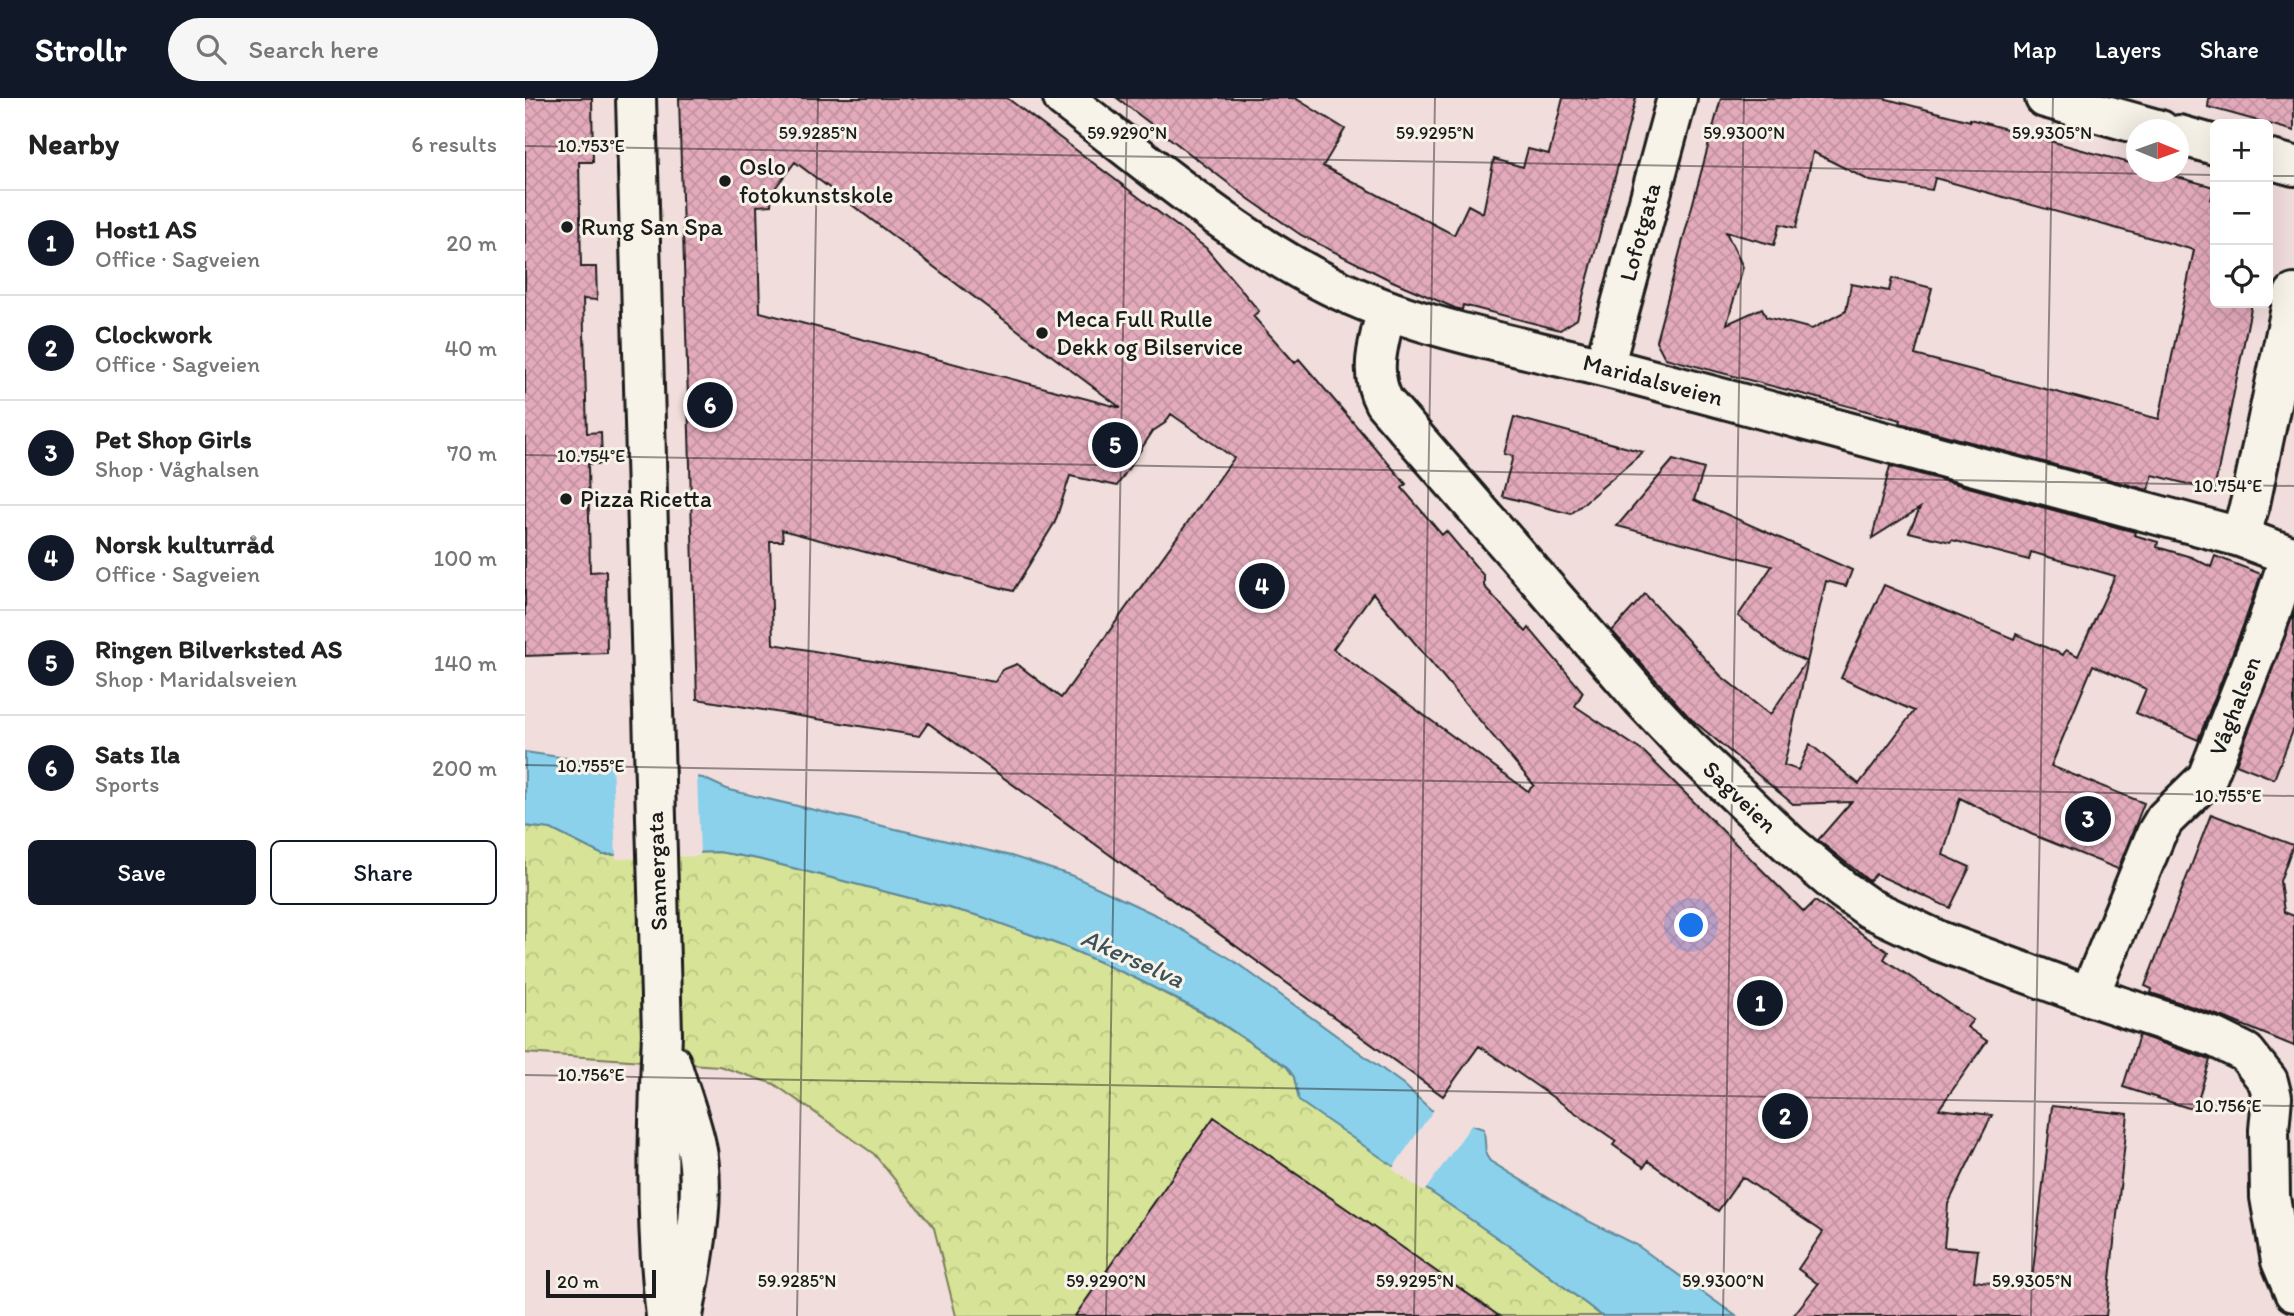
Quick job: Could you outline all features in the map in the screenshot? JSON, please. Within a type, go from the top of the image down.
[{"type":"street","name":"Sannergata","points":[[636,98],[662,1034],[657,1145],[660,1263],[666,1316]]},
{"type":"street","name":"Maridalsveien","points":[[1063,98],[1225,221],[1261,245],[1318,280],[1386,311],[2240,537],[2292,556]]},
{"type":"street","name":"Lofotgata","points":[[1604,367],[1677,98]]},
{"type":"street","points":[[2045,98],[2126,121]]},
{"type":"street","points":[[2189,138],[2210,144]]},
{"type":"street","points":[[2273,160],[2294,166]]},
{"type":"street","points":[[2240,537],[2250,504],[2294,295]]},
{"type":"street","name":"Sagveien","points":[[1386,311],[1374,380],[1384,402],[1688,748],[1816,869],[1869,908],[1939,941],[2089,996],[2217,1038],[2246,1053],[2268,1081],[2283,1091],[2269,1130],[2270,1197],[2281,1261],[2294,1292]]},
{"type":"street","name":"Våghalsen","points":[[2089,996],[2156,834],[2165,820],[2207,778],[2292,556]]},
{"type":"street","name":"Sannergata","points":[[662,1034],[697,1156],[698,1217],[683,1316]]},
{"type":"green space","points":[[525,826],[551,829],[603,855],[719,852],[758,859],[980,916],[1068,948],[1133,977],[1212,1018],[1287,1067],[1294,1077],[1300,1101],[1525,1257],[1602,1316],[956,1316],[934,1228],[874,1154],[774,1084],[719,1066],[525,1053]]},
{"type":"water","name":"Akerselva","points":[[525,752],[703,778],[729,790],[1011,856],[1073,876],[1158,916],[1231,959],[1403,1084],[1430,1109],[1442,1116],[1484,1129],[1486,1155],[1490,1161],[1586,1220],[1638,1246],[1736,1316],[1602,1316],[1525,1257],[1299,1101],[1294,1077],[1287,1067],[1212,1017],[1068,948],[980,916],[758,859],[719,852],[603,855],[551,829],[525,826]]},
{"type":"pier","points":[[612,762],[697,774],[700,856],[616,859]]},
{"type":"pier","points":[[1435,1108],[1443,1113],[1474,1121],[1424,1192],[1392,1169]]},
{"type":"building","points":[[525,98],[592,98],[593,162],[579,162],[581,267],[596,267],[597,300],[583,299],[587,433],[601,432],[602,464],[588,464],[590,572],[606,571],[607,653],[525,656]]},
{"type":"building","points":[[679,98],[1007,98],[1206,248],[1259,311],[1253,316],[1295,363],[1299,359],[1406,484],[1402,488],[1442,535],[1446,531],[1484,576],[1484,586],[1526,632],[1529,628],[1583,692],[1575,706],[1644,752],[1804,912],[1815,901],[1888,952],[1884,959],[1973,1020],[1967,1027],[1987,1041],[1939,1109],[1992,1115],[1948,1204],[1944,1247],[1978,1250],[1974,1281],[2031,1288],[2052,1106],[2128,1114],[2106,1316],[1793,1316],[1818,1284],[1798,1269],[1823,1232],[1742,1177],[1718,1211],[1648,1161],[1644,1167],[1613,1145],[1616,1141],[1479,1046],[1443,1096],[928,723],[919,736],[697,699]],"holes":[[[795,162],[1121,408],[760,312],[757,206],[771,205],[772,192]],[[1171,414],[1234,458],[1061,698],[1017,664],[1002,670],[995,682],[773,644],[770,541],[783,541],[782,530],[1013,591],[1055,522],[1070,476],[1117,486],[1153,431],[1165,423]],[[1373,593],[1534,785],[1528,791],[1333,649]]]},
{"type":"building","points":[[1117,98],[1295,98],[1345,129],[1323,166],[1454,235],[1468,205],[1483,213],[1494,159],[1523,167],[1528,149],[1549,154],[1563,98],[1636,98],[1577,319],[1560,330],[1463,305],[1462,310],[1455,308],[1390,280],[1301,235],[1249,199]]},
{"type":"building","points":[[1721,98],[1883,98],[2126,162],[2126,182],[2189,180],[2210,186],[2210,308],[2251,308],[2214,491],[2153,475],[2148,490],[1900,423],[1901,420],[1665,358],[1656,341]],"holes":[[[1813,152],[1870,181],[1932,190],[1935,178],[2194,250],[2159,419],[1915,355],[1932,288],[1892,278],[1889,291],[1851,284],[1846,311],[1812,329],[1766,317],[1762,308],[1727,324],[1743,267],[1726,232],[1774,245],[1780,224],[1796,228]]]},
{"type":"building","points":[[2209,98],[2294,98],[2294,131],[2273,125],[2273,119],[2251,119],[2208,107]]},
{"type":"building","points":[[1514,417],[1643,452],[1571,514],[1502,496],[1513,456],[1504,454]]},
{"type":"building","points":[[1673,460],[1704,469],[1694,500],[1852,570],[1846,586],[1826,581],[1807,662],[1781,650],[1738,616],[1772,566],[1617,526]]},
{"type":"building","points":[[1890,466],[2135,532],[2134,535],[2158,542],[2157,547],[2191,557],[2211,567],[2215,556],[2261,574],[2198,740],[2136,713],[2146,689],[2093,665],[2051,766],[2144,803],[2118,869],[2031,834],[1960,798],[1943,855],[1970,867],[1950,908],[1876,874],[1869,881],[1818,840],[1851,802],[1793,804],[1690,718],[1612,631],[1645,594],[1721,676],[1770,715],[1805,663],[1807,664],[1784,765],[1798,770],[1810,744],[1859,784],[1914,711],[1841,678],[1884,585],[2014,639],[2016,634],[2063,655],[2066,650],[2078,656],[2115,576],[2031,552],[2029,560],[1909,532],[1920,508],[1872,538]]},
{"type":"building","points":[[2294,613],[2294,728],[2274,779],[2236,764]]},
{"type":"building","points":[[2211,814],[2293,845],[2280,881],[2284,912],[2294,916],[2294,1046],[2223,1017],[2151,993],[2152,989],[2145,986]]},
{"type":"building","points":[[2139,1035],[2210,1060],[2195,1110],[2123,1087]]},
{"type":"building","points":[[1214,1117],[1392,1240],[1499,1316],[1075,1316]]},
{"type":"place","name":"Oslo fotokunstskole","points":[[725,181]]},
{"type":"place","name":"Rung San Spa","points":[[567,227]]},
{"type":"place","name":"Meca Full Rulle Dekk og Bilservice","points":[[1042,333]]},
{"type":"place","name":"Sats Ila","points":[[710,405]]},
{"type":"place","name":"Ringen Bilverksted AS","points":[[1115,445]]},
{"type":"place","name":"Pizza Ricetta","points":[[566,499]]},
{"type":"place","name":"Norsk kulturråd","points":[[1262,586]]},
{"type":"place","name":"Pet Shop Girls","points":[[2088,819]]},
{"type":"place","name":"Host1 AS","points":[[1760,1003]]},
{"type":"place","name":"Clockwork","points":[[1785,1116]]}]
